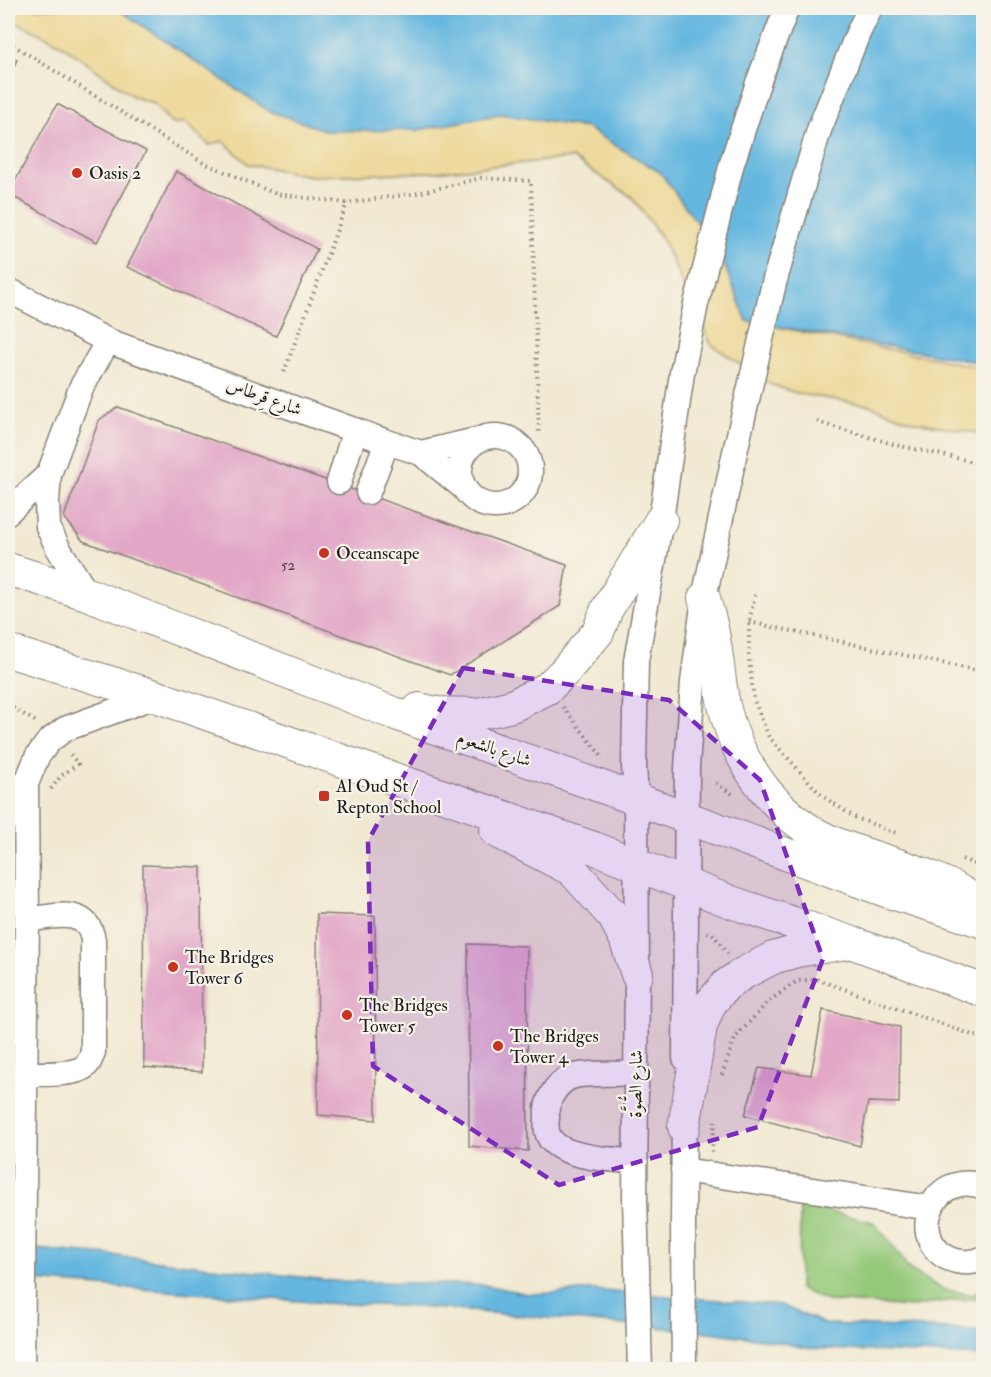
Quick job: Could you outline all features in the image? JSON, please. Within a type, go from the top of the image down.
[{"type":"main road","points":[[363,702],[390,702],[437,713],[477,714],[512,706],[548,688],[598,632],[607,609],[661,520]]},
{"type":"main road","name":"شارع بالشعوم","points":[[8,569],[87,594],[363,702],[889,892],[984,922]]},
{"type":"main road","points":[[704,598],[713,632],[724,705],[732,734],[744,760],[761,785],[783,810],[810,830],[839,846],[931,876],[954,887],[984,907]]},
{"type":"main road","points":[[8,651],[154,696],[594,848],[731,902],[853,943],[984,991]]},
{"type":"main road","points":[[396,780],[572,870],[614,917],[626,938],[637,974]]},
{"type":"main road","points":[[684,1127],[701,1026],[710,1004],[726,986],[744,973],[773,958],[797,951],[853,943]]},
{"type":"street","name":"شارع الصُّوَّة","points":[[640,1370],[635,1199],[637,974],[634,765],[636,661],[668,478],[682,374],[699,293],[732,163],[759,80],[787,8]]},
{"type":"street","points":[[684,1370],[682,1221],[687,767],[693,682],[704,598],[774,283],[819,130],[870,8]]},
{"type":"street","name":"شارع قِرطاس","points":[[8,290],[108,341],[421,453],[464,488]]},
{"type":"street","points":[[87,594],[58,548],[48,527],[49,474],[81,388],[108,341]]},
{"type":"street","points":[[339,482],[354,430]]},
{"type":"street","points":[[421,453],[492,435],[504,436],[515,441],[529,459],[531,471],[529,483],[515,501],[504,506],[492,507],[481,504],[464,488],[460,477],[460,465],[464,454],[471,445],[481,439]]},
{"type":"street","points":[[368,492],[387,442]]},
{"type":"street","points":[[8,512],[49,474]]},
{"type":"street","points":[[21,1362],[27,920],[26,784],[37,758],[49,741],[65,729],[154,696]]},
{"type":"street","points":[[25,1074],[81,1069],[91,1059],[93,1052],[92,932],[82,919],[74,916],[27,920]]},
{"type":"street","points":[[635,1161],[606,1159],[571,1152],[559,1147],[548,1134],[546,1118],[551,1095],[568,1078],[577,1075],[636,1074]]},
{"type":"street","points":[[683,1170],[930,1208]]},
{"type":"street","points":[[984,1187],[974,1183],[948,1188],[937,1196],[930,1208],[927,1221],[928,1233],[942,1254],[966,1263],[984,1258]]},
{"type":"path","points":[[8,42],[202,162],[276,194],[347,203],[417,193],[481,178],[531,181],[539,434]]},
{"type":"path","points":[[284,372],[347,203]]},
{"type":"path","points":[[817,422],[900,446],[984,464]]},
{"type":"path","points":[[754,594],[748,622],[749,659],[754,700],[769,737],[821,795],[854,817],[897,834]]},
{"type":"path","points":[[748,622],[984,672]]},
{"type":"path","points":[[556,699],[604,759]]},
{"type":"path","points":[[8,705],[46,728]]},
{"type":"path","points":[[716,783],[742,801]]},
{"type":"path","points":[[962,860],[984,868]]},
{"type":"path","points":[[712,933],[734,961]]},
{"type":"path","points":[[722,1077],[735,1038],[768,1002],[797,981],[816,979],[984,1039]]},
{"type":"path","points":[[710,1174],[715,1119]]},
{"type":"highlighted area","points":[[463,668],[669,700],[760,780],[823,959],[758,1127],[559,1185],[373,1066],[368,841]]},
{"type":"green space","points":[[800,1205],[873,1222],[909,1269],[942,1289],[973,1295],[983,1287],[983,1298],[938,1302],[914,1307],[827,1301],[799,1289]]},
{"type":"sand","points":[[8,8],[116,8],[269,111],[418,130],[501,114],[587,128],[660,172],[720,254],[747,321],[983,368],[983,434],[912,421],[869,405],[799,394],[767,383],[711,344],[662,239],[632,197],[572,158],[434,172],[311,176],[248,164],[223,141],[209,145],[185,122],[172,124],[153,103],[134,97],[59,43],[8,18]]},
{"type":"water","points":[[116,8],[983,8],[983,363],[747,321],[720,254],[660,172],[587,128],[501,114],[418,130],[327,131],[269,111]]},
{"type":"water","points":[[8,1247],[99,1254],[335,1281],[485,1285],[528,1294],[590,1290],[781,1305],[825,1324],[983,1332],[983,1356],[805,1348],[726,1334],[497,1313],[338,1304],[8,1279]]},
{"type":"building","points":[[8,55],[17,60],[8,79]]},
{"type":"building","name":"Oasis 2","points":[[57,104],[146,151],[97,242],[8,194]]},
{"type":"building","points":[[176,171],[317,249],[276,336],[127,267]]},
{"type":"building","name":"Oceanscape","points":[[118,407],[567,565],[560,606],[450,675],[83,541],[64,517],[99,420]]},
{"type":"building","name":"The Bridges Tower 6","points":[[143,865],[201,867],[202,1072],[144,1067]]},
{"type":"building","name":"The Bridges Tower 5","points":[[317,914],[375,916],[376,1120],[318,1115]]},
{"type":"building","name":"The Bridges Tower 4","points":[[468,944],[527,946],[528,1151],[469,1146]]},
{"type":"building","points":[[823,1010],[900,1027],[899,1103],[868,1102],[860,1146],[745,1115],[759,1068],[811,1075]]},
{"type":"place","name":"Oasis 2","points":[[77,173]]},
{"type":"place","name":"Oceanscape","points":[[324,553]]},
{"type":"place","name":"Al Oud St / Repton School","points":[[324,796]]},
{"type":"place","name":"The Bridges Tower 6","points":[[173,967]]},
{"type":"place","name":"The Bridges Tower 5","points":[[347,1015]]},
{"type":"place","name":"The Bridges Tower 4","points":[[498,1046]]}]
